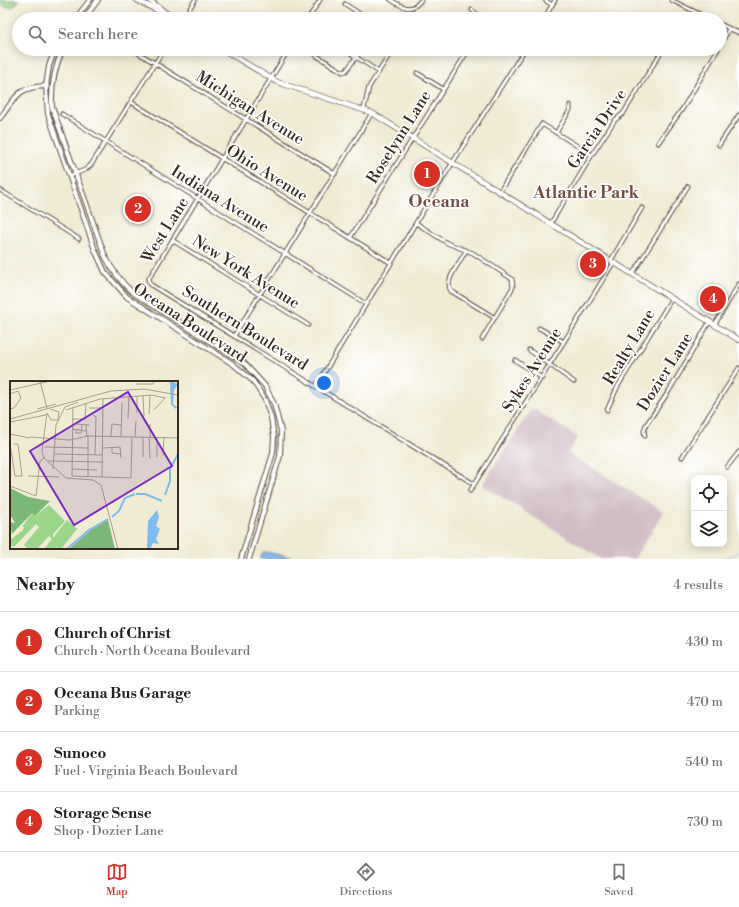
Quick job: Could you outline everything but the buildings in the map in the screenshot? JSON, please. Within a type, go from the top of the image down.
[{"type":"main road","points":[[81,12],[90,0]]},
{"type":"main road","points":[[89,12],[98,0]]},
{"type":"main road","points":[[137,0],[160,12]]},
{"type":"main road","points":[[149,0],[164,12]]},
{"type":"main road","name":"Oceana Boulevard","points":[[53,56],[49,66],[46,86],[48,114],[98,260],[111,281],[128,297],[243,372],[260,391],[271,418],[274,437],[272,457],[241,559]]},
{"type":"main road","name":"Oceana Boulevard","points":[[60,56],[56,66],[52,86],[52,107],[105,256],[118,278],[140,297],[244,364],[265,386],[274,404],[278,416],[281,447],[278,463],[255,538]]},
{"type":"main road","points":[[233,56],[271,79],[364,109],[372,113],[739,340]]},
{"type":"main road","points":[[0,118],[23,90],[32,86],[52,86]]},
{"type":"main road","points":[[271,418],[278,416]]},
{"type":"main road","points":[[249,535],[255,538],[249,559]]},
{"type":"street","points":[[187,12],[195,0]]},
{"type":"street","points":[[312,12],[320,0]]},
{"type":"street","points":[[392,0],[403,7],[409,8],[415,7],[421,0]]},
{"type":"street","points":[[545,0],[552,5]]},
{"type":"street","points":[[548,12],[555,0]]},
{"type":"street","points":[[671,0],[696,12]]},
{"type":"street","points":[[345,4],[357,12]]},
{"type":"street","points":[[727,33],[729,29],[739,33]]},
{"type":"street","name":"Michigan Avenue","points":[[144,56],[335,174]]},
{"type":"street","points":[[69,176],[76,174],[91,165],[160,56]]},
{"type":"street","name":"West Lane","points":[[148,280],[285,56]]},
{"type":"street","points":[[317,56],[343,72],[356,58],[379,72]]},
{"type":"street","points":[[364,109],[367,93],[389,56]]},
{"type":"street","name":"Roselynn Lane","points":[[350,238],[464,56]]},
{"type":"street","points":[[316,386],[453,162],[521,56]]},
{"type":"street","name":"Garcia Drive","points":[[551,223],[592,155],[615,120],[623,114],[659,56]]},
{"type":"street","points":[[658,143],[683,108],[714,56]]},
{"type":"street","points":[[417,73],[444,89]]},
{"type":"street","name":"Ohio Avenue","points":[[130,102],[391,263]]},
{"type":"street","points":[[556,133],[570,110],[570,105]]},
{"type":"street","points":[[234,336],[372,113]]},
{"type":"street","name":"Indiana Avenue","points":[[62,114],[366,304]]},
{"type":"street","points":[[719,145],[739,115]]},
{"type":"street","points":[[500,191],[542,124],[592,155]]},
{"type":"street","points":[[633,274],[688,186]]},
{"type":"street","points":[[0,190],[78,239]]},
{"type":"street","name":"Sykes Avenue","points":[[470,491],[564,342],[642,208]]},
{"type":"street","points":[[416,223],[447,243],[466,250],[510,276],[514,284],[482,339]]},
{"type":"street","name":"New York Avenue","points":[[172,240],[308,325]]},
{"type":"street","points":[[466,250],[450,280],[449,287],[451,291],[495,318]]},
{"type":"street","name":"Southern Boulevard","points":[[148,280],[151,285],[474,484]]},
{"type":"street","name":"Dozier Lane","points":[[715,324],[739,284]]},
{"type":"street","name":"Realty Lane","points":[[607,410],[618,386],[672,298]]},
{"type":"street","name":"Dozier Lane","points":[[645,436],[644,431],[646,425],[669,391],[710,321]]},
{"type":"street","points":[[539,328],[564,342]]},
{"type":"street","points":[[529,350],[550,364],[554,370],[574,382]]},
{"type":"street","points":[[515,360],[542,378]]},
{"type":"street","points":[[682,458],[739,368]]},
{"type":"street","points":[[727,467],[739,452]]},
{"type":"shaded area","points":[[532,408],[578,437],[568,453],[664,512],[634,559],[601,559],[482,485]]},
{"type":"green space","points":[[0,0],[19,0],[13,7],[6,7],[0,3]]},
{"type":"water","points":[[266,552],[299,559],[260,559],[263,553]]},
{"type":"waterway","points":[[725,559],[739,552]]},
{"type":"place","name":"Church of Christ","points":[[427,174]]},
{"type":"place","name":"Oceana Bus Garage","points":[[138,209]]},
{"type":"place","name":"Sunoco","points":[[593,264]]},
{"type":"place","name":"Storage Sense","points":[[713,299]]},
{"type":"district","name":"Atlantic Park","points":[[586,193]]},
{"type":"district","name":"Oceana","points":[[439,202]]}]
